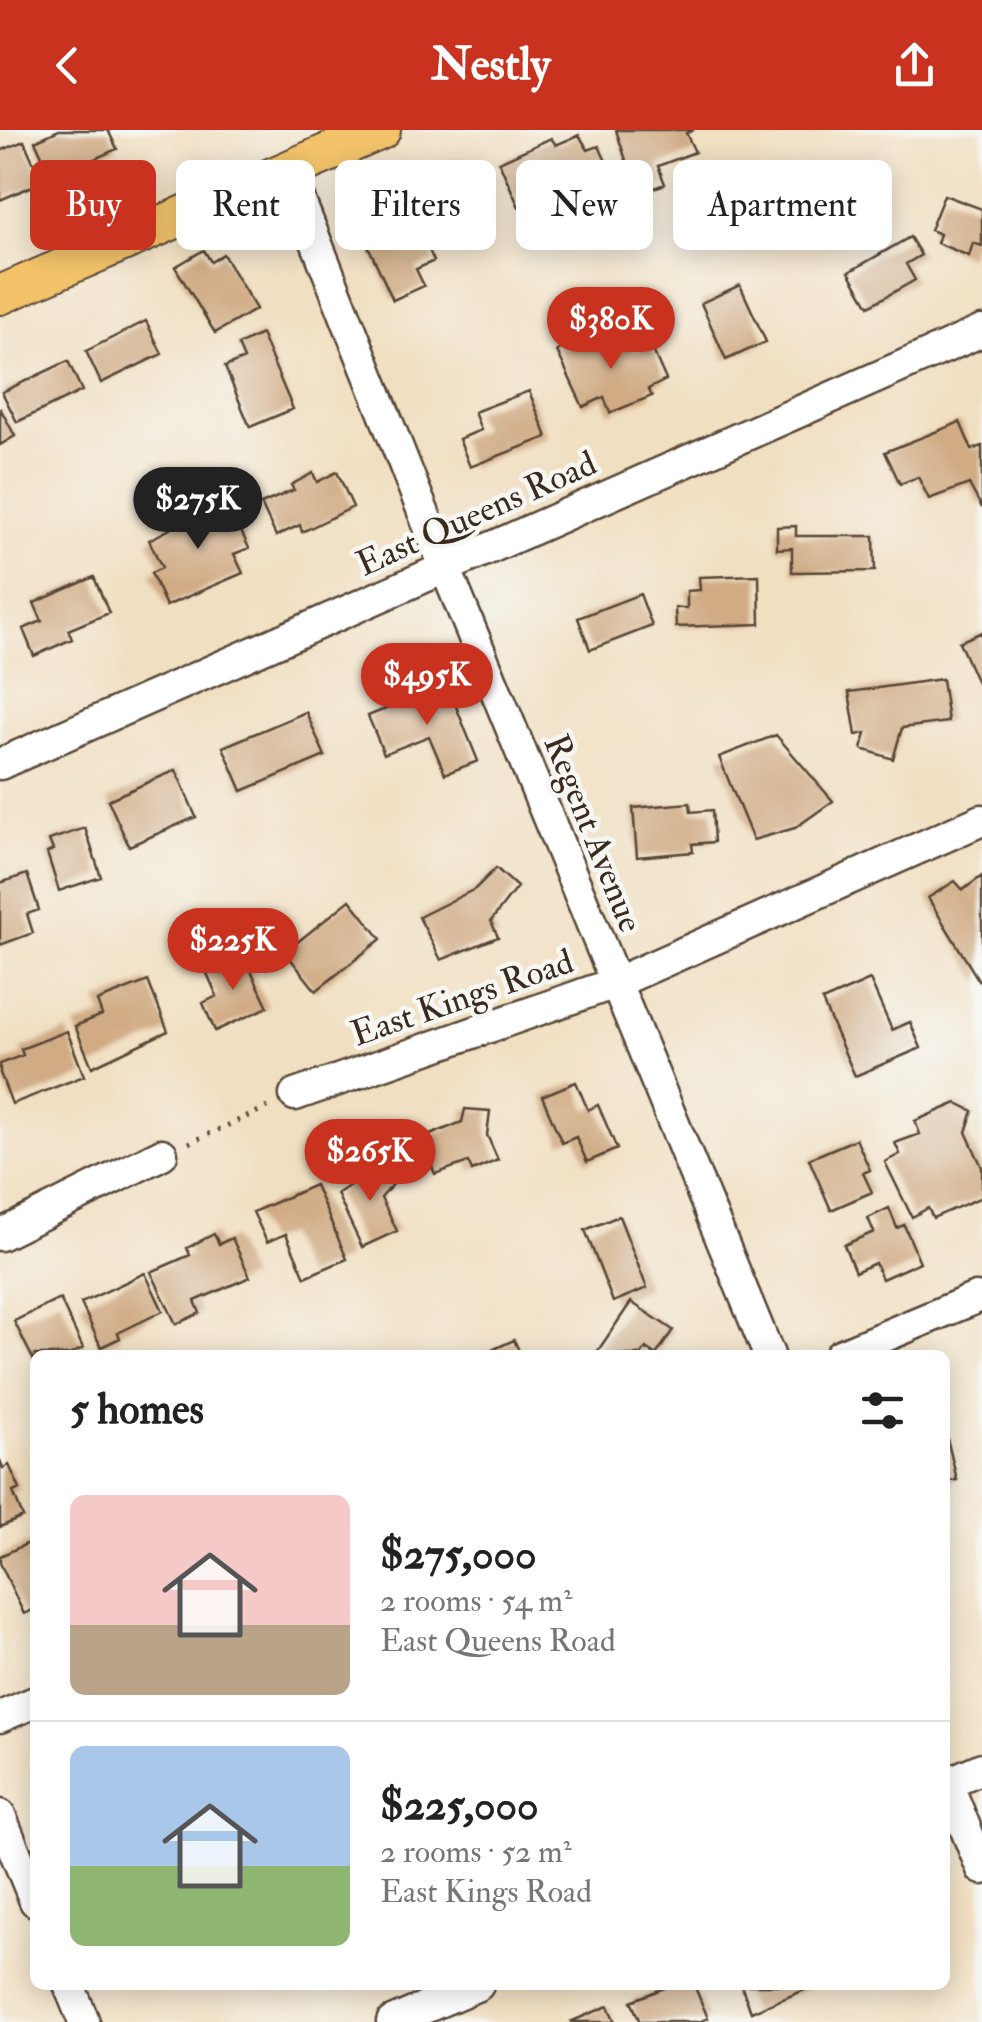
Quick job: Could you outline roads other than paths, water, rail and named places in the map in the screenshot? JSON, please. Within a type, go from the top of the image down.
[{"type":"main road","points":[[312,160],[382,130]]},
{"type":"main road","points":[[0,295],[176,219]]},
{"type":"street","name":"Regent Avenue","points":[[315,238],[445,566],[768,1350]]},
{"type":"street","name":"East Queens Road","points":[[0,764],[982,332]]},
{"type":"street","name":"East Kings Road","points":[[296,1095],[615,983],[982,820]]},
{"type":"street","points":[[0,1236],[162,1154]]},
{"type":"street","points":[[852,1350],[976,1298]]},
{"type":"street","points":[[0,1717],[30,1704]]},
{"type":"street","points":[[950,1780],[982,1768]]},
{"type":"street","points":[[950,1792],[982,1869]]},
{"type":"street","points":[[0,1815],[30,1889]]},
{"type":"street","points":[[71,1990],[84,2022]]},
{"type":"street","points":[[392,2022],[466,1990]]}]
